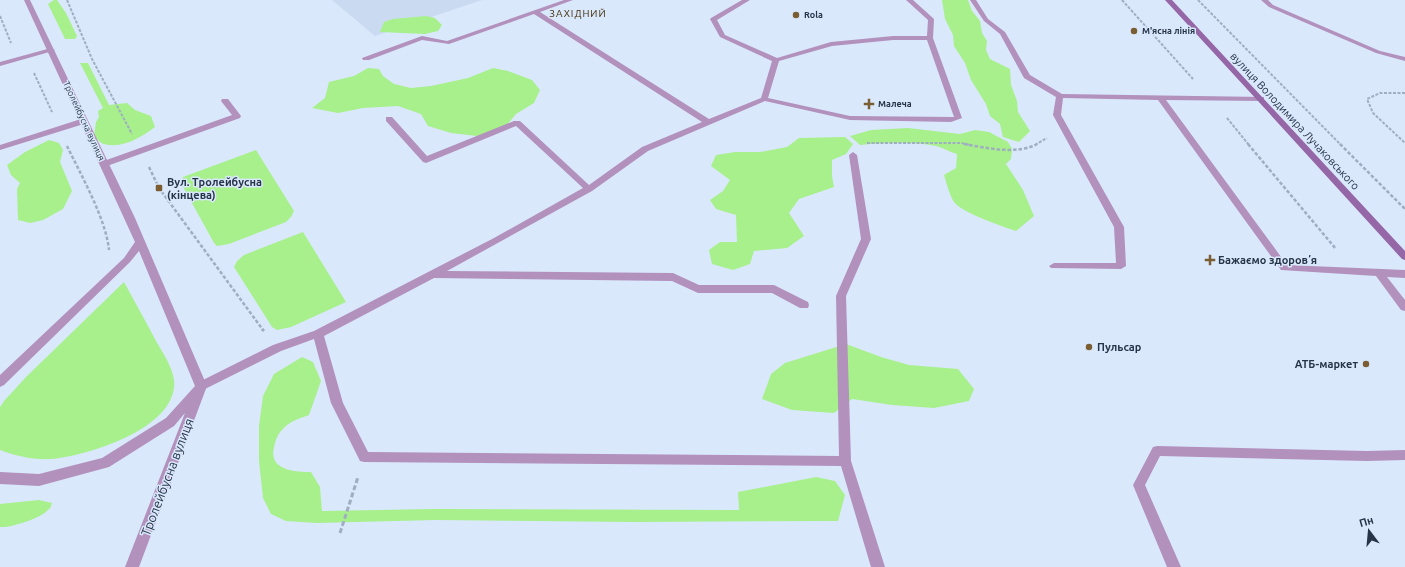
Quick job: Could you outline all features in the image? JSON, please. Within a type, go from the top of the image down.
[{"type":"main road","name":"вулиця Володимира Лучаковського","points":[[1168,0],[1261,99],[1405,257]]},
{"type":"street","name":"Тролейбусна вулиця","points":[[27,0],[140,243],[201,386],[132,567]]},
{"type":"street","points":[[366,58],[422,38],[447,43],[570,0]]},
{"type":"street","points":[[747,0],[713,19],[722,36],[776,60],[831,44],[893,38],[930,38]]},
{"type":"street","points":[[201,386],[277,348],[318,334],[428,274],[497,240],[589,189],[645,149],[764,99],[850,118],[951,120],[958,118],[930,38],[931,19],[908,0]]},
{"type":"street","points":[[973,0],[986,20],[1003,33],[1027,76],[1060,96],[1261,99]]},
{"type":"street","points":[[1264,0],[1271,6],[1378,52],[1405,59]]},
{"type":"street","points":[[535,12],[708,122]]},
{"type":"street","points":[[0,64],[51,50]]},
{"type":"street","points":[[764,99],[776,60]]},
{"type":"street","points":[[1054,266],[1120,266],[1119,227],[1057,115],[1060,96]]},
{"type":"street","points":[[1160,97],[1284,268],[1405,274]]},
{"type":"street","points":[[104,164],[237,116],[225,101]]},
{"type":"street","points":[[389,119],[426,160],[516,123],[589,189]]},
{"type":"street","points":[[0,148],[84,121]]},
{"type":"street","points":[[853,155],[866,239],[841,296],[845,461],[878,567]]},
{"type":"street","points":[[0,382],[127,260],[140,243]]},
{"type":"street","points":[[1379,273],[1405,307]]},
{"type":"street","points":[[428,274],[673,277],[698,289],[774,289],[804,305]]},
{"type":"street","points":[[318,334],[337,403],[364,457],[845,461]]},
{"type":"street","name":"Тролейбусна вулиця","points":[[0,478],[38,480],[105,463],[170,422],[201,386]]},
{"type":"street","points":[[1174,567],[1139,485],[1157,451],[1367,456],[1405,455]]},
{"type":"path","points":[[67,0],[92,59],[159,188],[277,348]]},
{"type":"path","points":[[1122,0],[1254,149],[1354,272]]},
{"type":"path","points":[[1198,0],[1405,208]]},
{"type":"path","points":[[0,16],[16,54],[30,65],[93,202],[108,241],[109,255]]},
{"type":"path","points":[[1405,93],[1380,93],[1367,99],[1374,113],[1405,143]]},
{"type":"path","points":[[853,155],[869,142],[961,143],[999,150],[1031,146]]},
{"type":"path","points":[[340,533],[364,457]]},
{"type":"shaded area","points":[[332,0],[482,0],[375,36]]},
{"type":"green space","points":[[54,0],[57,0],[66,13],[77,36],[75,39],[65,39],[48,4]]},
{"type":"green space","points":[[942,0],[968,0],[972,11],[980,21],[982,33],[987,41],[986,50],[990,59],[1010,69],[1011,85],[1017,101],[1018,112],[1030,131],[1019,142],[1003,137],[1000,124],[990,116],[986,104],[971,80],[965,63],[954,46],[953,35],[945,19]]},
{"type":"green space","points":[[426,16],[435,18],[442,25],[438,31],[425,34],[380,32],[384,22],[393,19]]},
{"type":"green space","points":[[80,63],[88,63],[109,105],[127,103],[135,110],[151,116],[155,127],[138,138],[118,145],[104,144],[100,142],[94,136],[96,122],[99,117],[98,111],[103,108]]},
{"type":"green space","points":[[368,68],[379,69],[383,76],[394,84],[411,88],[431,86],[468,78],[493,68],[508,71],[532,80],[540,90],[534,103],[516,114],[503,130],[477,136],[451,133],[428,126],[421,114],[398,106],[363,108],[338,113],[312,108],[325,98],[329,82],[354,76]]},
{"type":"green space","points":[[908,128],[960,134],[975,130],[989,132],[1008,142],[1012,149],[1011,159],[1006,164],[1023,190],[1034,216],[1016,231],[983,219],[958,206],[951,196],[944,175],[956,168],[957,154],[936,146],[917,143],[860,145],[850,136],[871,130]]},
{"type":"green space","points":[[845,137],[853,144],[846,154],[832,160],[834,187],[799,199],[789,213],[804,236],[787,248],[754,251],[750,264],[733,270],[712,264],[709,250],[720,242],[737,242],[736,215],[716,209],[710,200],[723,191],[730,180],[711,166],[716,155],[735,152],[760,152],[787,147],[799,138]]},
{"type":"green space","points":[[49,140],[59,143],[63,150],[60,162],[72,191],[63,209],[43,220],[30,223],[18,220],[17,189],[20,183],[11,175],[7,165],[25,152]]},
{"type":"green space","points":[[256,150],[294,211],[286,222],[229,244],[217,246],[181,183],[183,177]]},
{"type":"green space","points":[[303,232],[346,302],[291,327],[277,330],[272,327],[234,267],[237,261],[244,255]]},
{"type":"green space","points":[[124,282],[167,360],[173,375],[174,380],[172,397],[162,412],[147,425],[128,436],[107,445],[67,457],[38,459],[18,456],[0,450],[0,407],[4,401],[26,377]]},
{"type":"green space","points":[[846,344],[881,357],[909,365],[958,369],[974,389],[969,401],[934,408],[892,405],[852,399],[834,413],[792,410],[762,399],[771,374],[785,363]]},
{"type":"green space","points":[[302,357],[313,362],[321,381],[309,415],[292,422],[282,430],[276,439],[273,455],[275,461],[284,468],[311,472],[320,487],[322,511],[433,509],[739,510],[738,492],[816,477],[835,481],[845,495],[838,521],[633,522],[435,520],[317,523],[286,521],[271,514],[263,498],[259,461],[259,426],[263,396],[274,374]]},
{"type":"green space","points":[[39,500],[52,503],[50,508],[40,516],[26,522],[0,527],[0,504]]},
{"type":"place","name":"Rola","points":[[796,15]]},
{"type":"place","name":"М'ясна лінія","points":[[1134,31]]},
{"type":"place","name":"Малеча","points":[[869,104]]},
{"type":"place","name":"Вул. Тролейбусна (кінцева)","points":[[159,188]]},
{"type":"place","name":"Бажаємо здоровʼя","points":[[1210,260]]},
{"type":"place","name":"Пульсар","points":[[1089,347]]},
{"type":"place","name":"АТБ-маркет","points":[[1366,364]]},
{"type":"district","name":"ЗАХІДНИЙ","points":[[578,13]]}]
